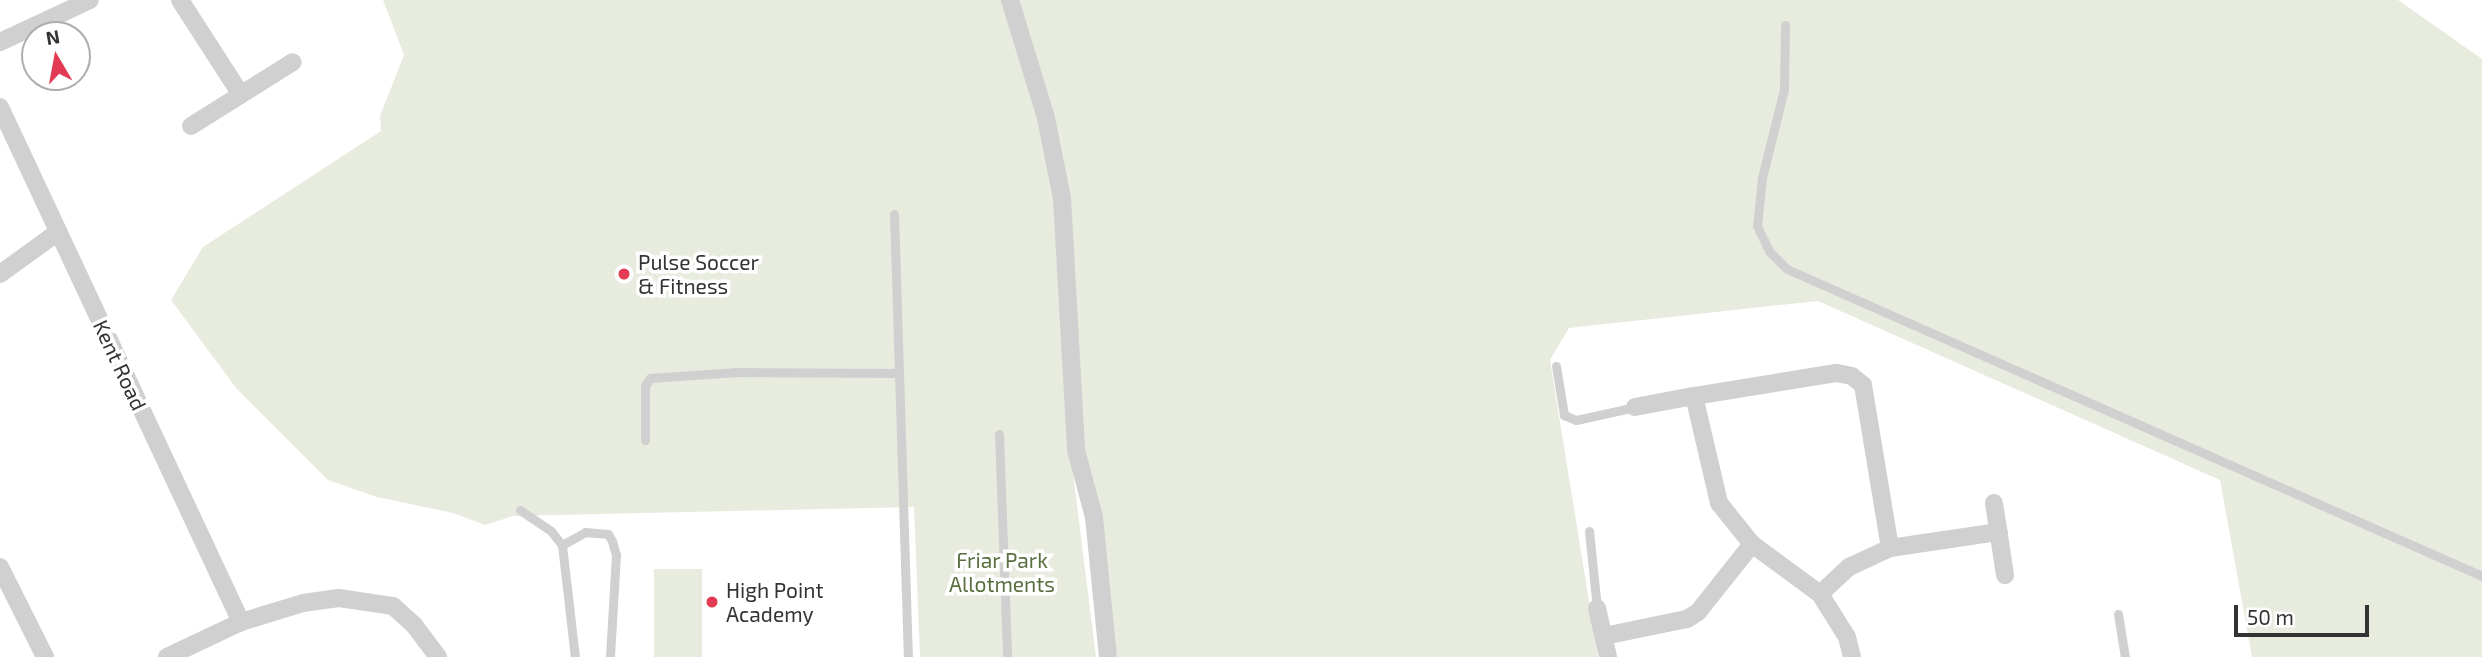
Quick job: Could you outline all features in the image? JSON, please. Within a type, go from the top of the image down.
[{"type":"street","points":[[0,42],[90,0]]},
{"type":"street","points":[[180,0],[240,93]]},
{"type":"street","points":[[1010,0],[1046,118],[1062,198],[1076,450],[1094,517],[1108,657]]},
{"type":"street","points":[[191,126],[293,62]]},
{"type":"street","name":"Kent Road","points":[[0,107],[241,622]]},
{"type":"street","points":[[0,274],[58,232]]},
{"type":"street","points":[[1635,407],[1836,373],[1852,376],[1863,385],[1890,548]]},
{"type":"street","points":[[1694,396],[1719,503],[1752,544],[1820,594],[1847,638],[1852,657]]},
{"type":"street","points":[[1994,503],[2005,575]]},
{"type":"street","points":[[1820,594],[1849,566],[1890,548],[1999,532]]},
{"type":"street","points":[[1604,636],[1687,619],[1698,612],[1752,544]]},
{"type":"street","points":[[0,567],[45,657]]},
{"type":"street","points":[[167,657],[241,622],[303,603],[339,598],[393,606],[414,625],[438,657]]},
{"type":"street","points":[[1597,608],[1608,657]]},
{"type":"lane","points":[[1785,25],[1783,89],[1762,178],[1757,226],[1769,251],[1787,269],[2482,576]]},
{"type":"lane","points":[[894,214],[908,657]]},
{"type":"lane","points":[[1556,366],[1564,415],[1576,420],[1635,407]]},
{"type":"lane","points":[[645,440],[645,386],[650,378],[751,372],[899,373]]},
{"type":"lane","points":[[999,433],[1007,657]]},
{"type":"lane","points":[[520,510],[551,531],[562,545],[575,657]]},
{"type":"lane","points":[[1589,531],[1597,608]]},
{"type":"lane","points":[[562,545],[585,532],[608,534],[612,541],[616,555],[610,657]]},
{"type":"lane","points":[[2118,614],[2125,657]]},
{"type":"green space","name":"Pulse Soccer & Fitness","points":[[383,0],[1006,0],[1043,122],[1057,201],[1073,473],[1096,657],[920,657],[914,507],[513,516],[485,525],[453,513],[377,497],[328,480],[236,388],[171,300],[203,247],[381,131],[380,116],[404,55]]},
{"type":"green space","points":[[1016,0],[2398,0],[2482,59],[2482,657],[2252,657],[2220,480],[1818,301],[1569,328],[1550,360],[1598,657],[1117,657],[1096,496],[1083,448],[1066,198]]},
{"type":"green space","points":[[654,569],[702,569],[702,657],[654,657]]},
{"type":"place","name":"Pulse Soccer & Fitness","points":[[624,274]]},
{"type":"place","name":"High Point Academy","points":[[712,602]]},
{"type":"park label","name":"Friar Park Allotments","points":[[1002,572]]}]
